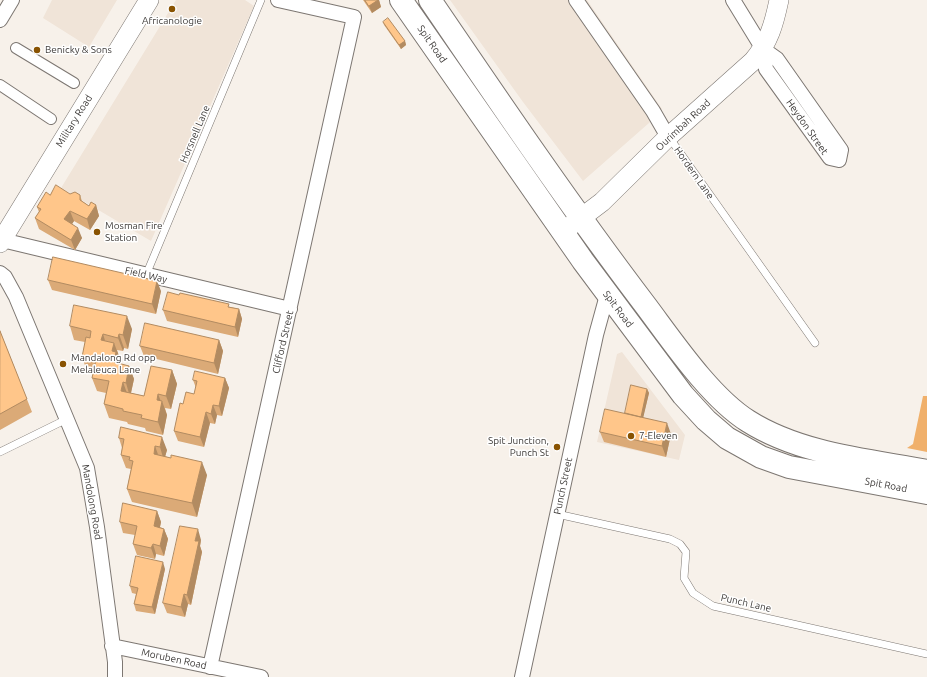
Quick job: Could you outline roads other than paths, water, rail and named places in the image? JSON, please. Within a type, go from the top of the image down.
[{"type":"highway","name":"Spit Road","points":[[401,0],[561,232],[683,395],[706,420],[727,438],[761,457],[789,467],[927,493]]},
{"type":"highway","points":[[430,0],[543,166],[581,218],[683,354],[732,410],[768,432],[816,449],[927,471]]},
{"type":"main road","name":"Military Road","points":[[1,241],[149,0]]},
{"type":"main road","name":"Ourimbah Road","points":[[561,232],[602,202],[668,137],[753,61],[763,49],[772,32],[779,0]]},
{"type":"street","points":[[0,20],[12,0]]},
{"type":"street","name":"Clifford Street","points":[[210,667],[354,17],[278,0]]},
{"type":"street","name":"Hordern Lane","points":[[576,0],[653,110],[668,137]]},
{"type":"street","name":"Heydon Street","points":[[733,0],[763,49],[766,69],[830,158],[839,160],[841,150],[832,136],[777,59],[763,49]]},
{"type":"street","points":[[16,48],[74,83]]},
{"type":"street","points":[[0,85],[51,119]]},
{"type":"street","name":"Field Way","points":[[1,241],[290,309]]},
{"type":"street","name":"Mandolong Road","points":[[0,273],[5,277],[16,297],[88,468],[115,662],[115,677]]},
{"type":"street","name":"Punch Street","points":[[522,677],[596,335],[607,295]]},
{"type":"street","name":"Moruben Road","points":[[112,646],[261,677]]},
{"type":"lane","name":"Horsnell Lane","points":[[146,275],[261,0]]},
{"type":"lane","name":"Hordern Lane","points":[[668,137],[815,343]]},
{"type":"lane","points":[[0,452],[67,419]]},
{"type":"lane","name":"Punch Lane","points":[[557,514],[670,539],[680,544],[686,552],[684,578],[693,593],[713,606],[927,654]]},
{"type":"place","name":"Africanologie","points":[[172,9]]},
{"type":"place","name":"Benicky & Sons","points":[[37,50]]},
{"type":"place","name":"Mosman Fire Station","points":[[97,232]]},
{"type":"place","name":"Mandalong Rd opp Melaleuca Lane","points":[[63,364]]},
{"type":"place","name":"7-Eleven","points":[[631,436]]},
{"type":"place","name":"Spit Junction, Punch St","points":[[557,447]]}]
